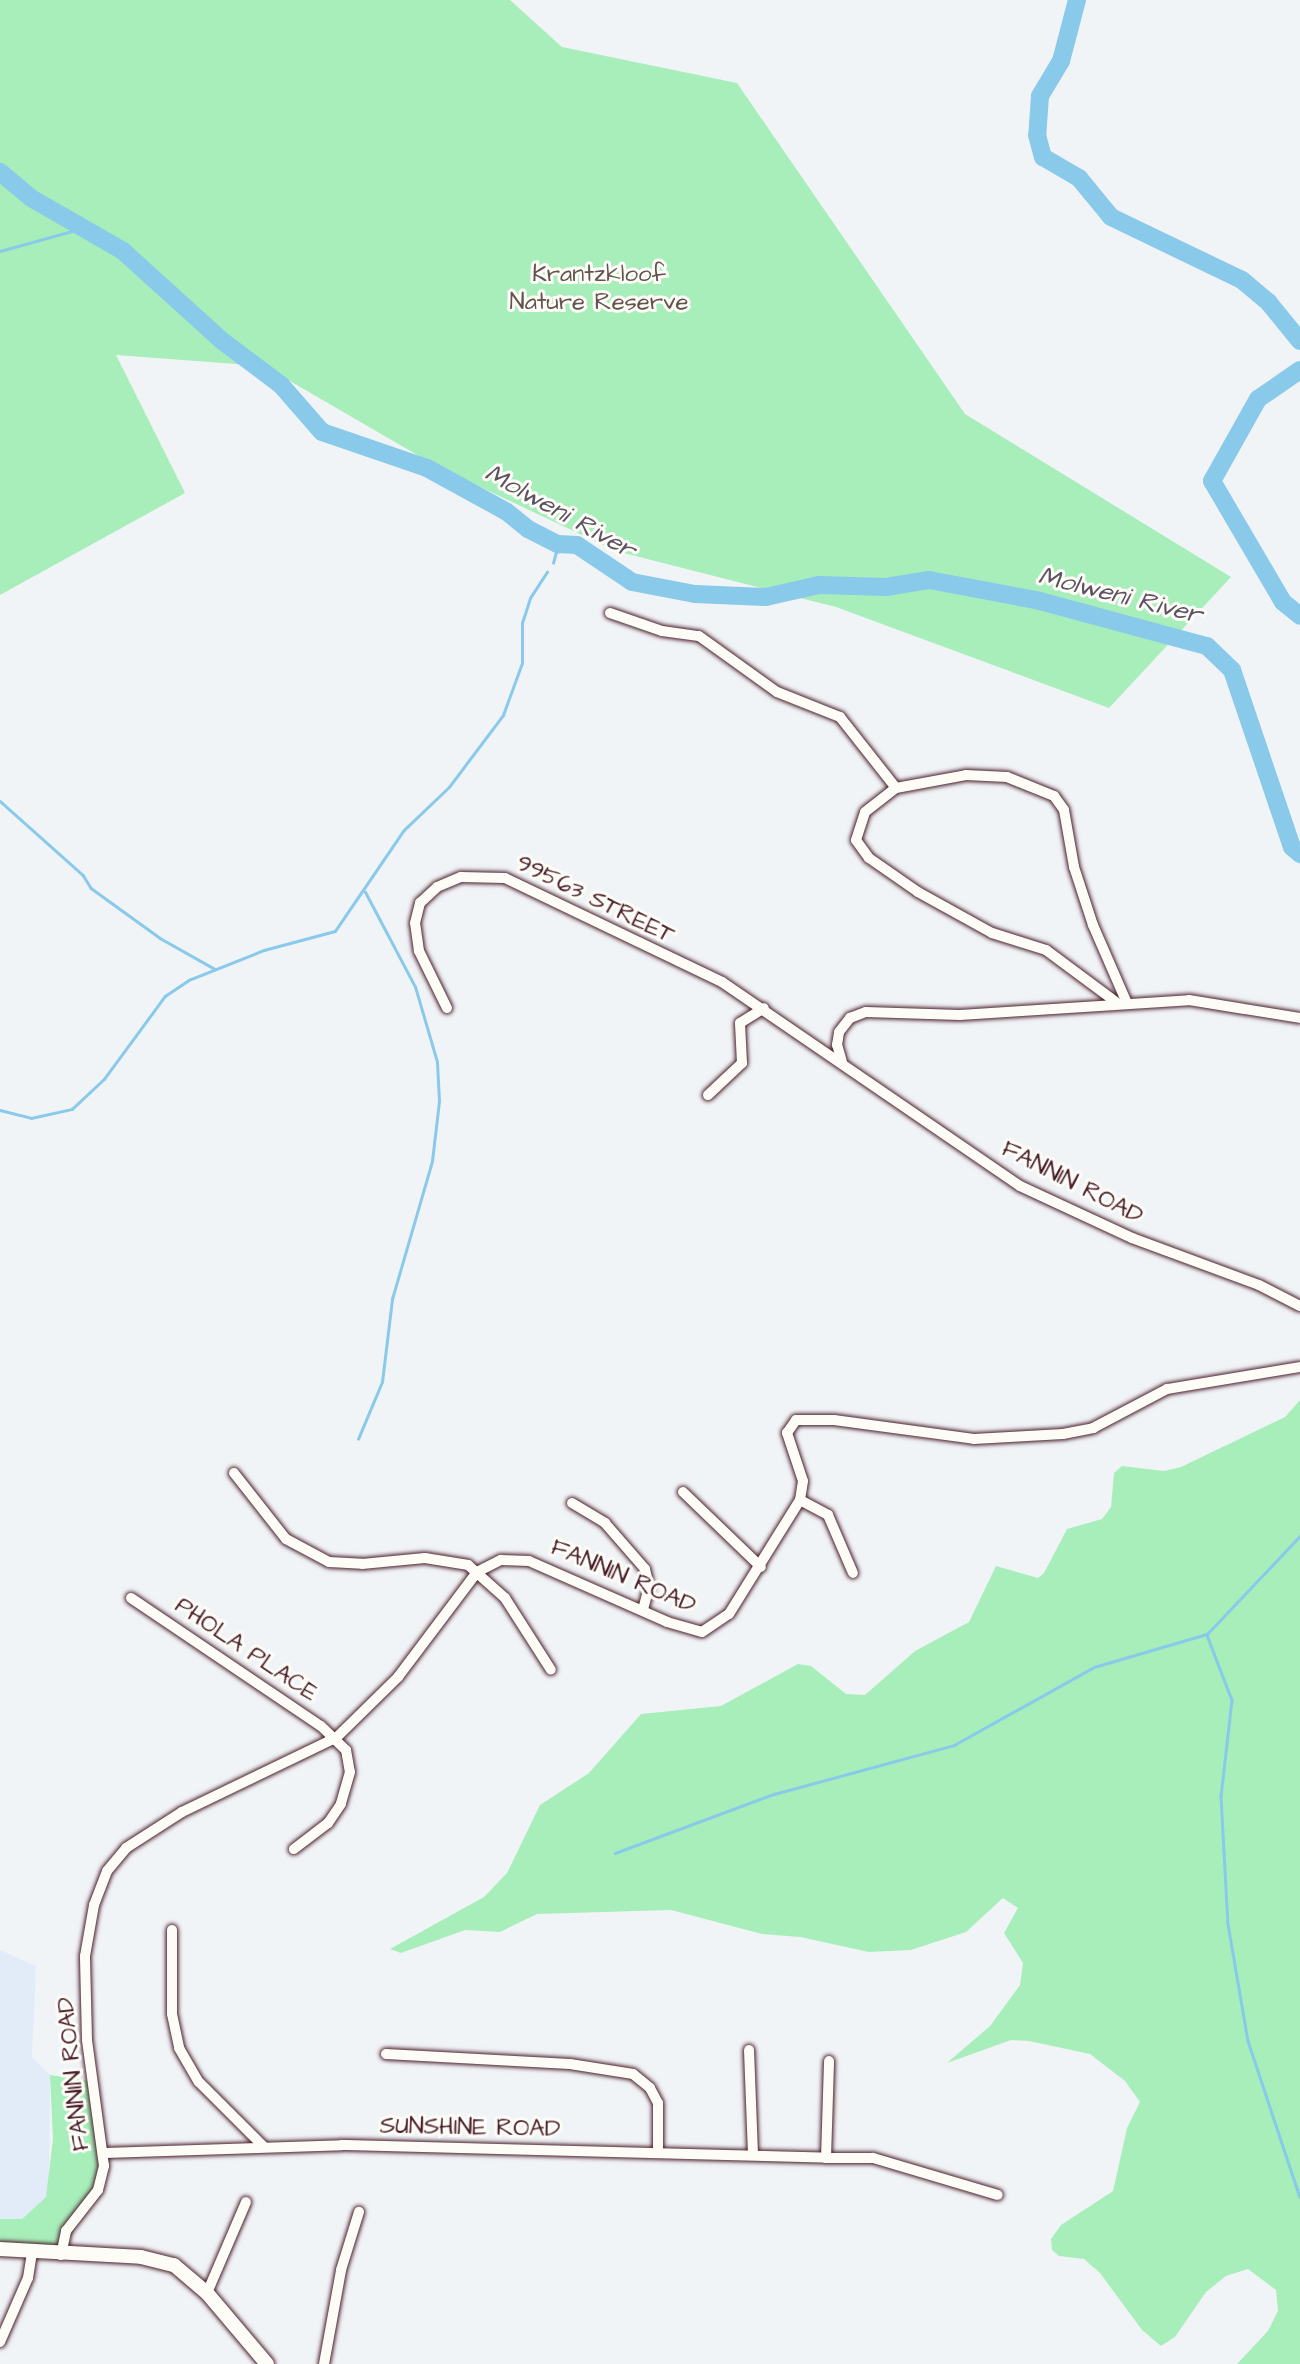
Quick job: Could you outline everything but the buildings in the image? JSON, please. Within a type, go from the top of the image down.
[{"type":"street","points":[[610,613],[662,631],[699,636],[778,692],[840,716],[896,788]]},
{"type":"street","points":[[990,776],[1017,781],[1054,796],[1064,810],[1074,867],[1121,1002],[1046,950],[992,933],[918,892],[859,850],[856,840],[865,812],[896,788],[948,777],[990,776]]},
{"type":"street","name":"99563 STREET","points":[[447,1008],[419,951],[415,923],[421,903],[450,881],[493,875],[722,982],[765,1008],[843,1065]]},
{"type":"street","points":[[843,1065],[837,1039],[857,1014],[960,1015],[1121,1002],[1215,1002],[1300,1018]]},
{"type":"street","points":[[708,1095],[742,1063],[740,1023],[765,1008]]},
{"type":"street","name":"FANNIN ROAD","points":[[843,1065],[1020,1186],[1132,1238],[1259,1285],[1300,1306]]},
{"type":"street","points":[[853,1573],[828,1516],[800,1500],[801,1471],[787,1433],[792,1422],[803,1418],[974,1439],[1063,1434],[1093,1428],[1167,1389],[1300,1367]]},
{"type":"street","points":[[234,1473],[286,1539],[329,1562],[442,1558],[463,1563],[505,1598],[551,1670]]},
{"type":"street","points":[[683,1492],[761,1567]]},
{"type":"street","name":"FANNIN ROAD","points":[[61,2255],[66,2231],[98,2190],[104,2153],[87,2040],[85,1956],[94,1905],[107,1871],[126,1847],[181,1812],[337,1737],[398,1677],[477,1572],[501,1560],[528,1561],[689,1630],[710,1629],[729,1614],[761,1567],[800,1500]]},
{"type":"street","points":[[572,1503],[605,1523],[645,1569],[649,1587],[642,1610]]},
{"type":"street","name":"PHOLA PLACE","points":[[131,1598],[337,1737]]},
{"type":"street","points":[[294,1849],[328,1823],[341,1804],[349,1764],[337,1737]]},
{"type":"street","points":[[172,1930],[172,2014],[179,2048],[199,2082],[264,2147]]},
{"type":"street","points":[[749,2050],[753,2155]]},
{"type":"street","points":[[386,2054],[570,2064],[633,2074],[650,2088],[659,2103],[658,2153]]},
{"type":"street","points":[[826,2155],[829,2061]]},
{"type":"street","name":"SUNSHINE ROAD","points":[[104,2153],[264,2147],[826,2155],[873,2158],[998,2194]]},
{"type":"street","points":[[207,2293],[246,2203]]},
{"type":"street","points":[[324,2364],[341,2270],[359,2212]]},
{"type":"street","points":[[0,2249],[166,2262],[207,2293],[267,2364]]},
{"type":"street","points":[[0,2343],[28,2278],[32,2253]]},
{"type":"shaded area","points":[[0,1950],[36,1966],[32,2057],[50,2075],[49,2184],[46,2197],[22,2219],[0,2219]]},
{"type":"green space","name":"Krantzkloof Nature Reserve","points":[[0,0],[510,0],[562,47],[737,83],[965,414],[1231,577],[1109,708],[836,607],[616,551],[438,467],[264,366],[116,355],[185,493],[0,595]]},
{"type":"green space","points":[[1300,1400],[1300,2364],[1237,2364],[1268,2331],[1278,2311],[1276,2290],[1248,2269],[1226,2276],[1206,2292],[1175,2337],[1161,2346],[1142,2330],[1100,2273],[1084,2259],[1059,2256],[1052,2250],[1051,2239],[1061,2225],[1113,2191],[1127,2128],[1140,2102],[1125,2081],[1090,2054],[1029,2041],[1011,2040],[947,2063],[990,2026],[1020,1985],[1023,1963],[1004,1933],[1018,1908],[1003,1898],[966,1932],[911,1950],[869,1952],[800,1937],[762,1934],[671,1910],[537,1914],[500,1932],[465,1930],[401,1953],[390,1949],[484,1897],[507,1873],[540,1805],[589,1773],[641,1714],[721,1706],[798,1664],[811,1666],[846,1694],[865,1695],[915,1651],[969,1622],[996,1566],[1038,1578],[1044,1573],[1067,1529],[1102,1519],[1111,1507],[1114,1473],[1122,1466],[1164,1471],[1181,1467],[1285,1417]]},
{"type":"green space","points":[[50,2075],[91,2081],[102,2179],[61,2255],[0,2249],[0,2219],[22,2219],[46,2197],[53,2139]]},
{"type":"waterway","points":[[1077,0],[1061,61],[1040,96],[1037,135],[1043,157],[1079,178],[1111,217],[1242,280],[1269,303],[1300,341]]},
{"type":"waterway","name":"Molweni River","points":[[0,172],[31,198],[123,251],[221,340],[281,385],[322,432],[427,468],[507,512],[528,529],[558,544],[577,545],[632,582],[695,594],[766,597],[819,585],[886,587],[929,580],[1036,600],[1207,646],[1232,670],[1292,847],[1300,854]]},
{"type":"waterway","points":[[0,251],[83,228]]},
{"type":"waterway","points":[[1300,370],[1258,399],[1212,481],[1283,602],[1300,616]]},
{"type":"waterway","points":[[553,563],[558,544]]},
{"type":"waterway","points":[[0,1110],[31,1118],[72,1109],[104,1079],[165,996],[189,980],[264,950],[335,931],[404,830],[449,787],[503,715],[522,663],[522,623],[530,598],[547,572]]},
{"type":"waterway","points":[[0,801],[83,875],[91,888],[160,938],[215,969]]},
{"type":"waterway","points":[[358,1439],[382,1382],[392,1299],[432,1161],[439,1101],[437,1062],[415,987],[365,892]]},
{"type":"waterway","points":[[615,1853],[774,1794],[954,1745],[1094,1667],[1207,1634],[1300,1536]]},
{"type":"waterway","points":[[1207,1635],[1232,1700],[1221,1796],[1228,1924],[1248,2041],[1300,2197]]}]
